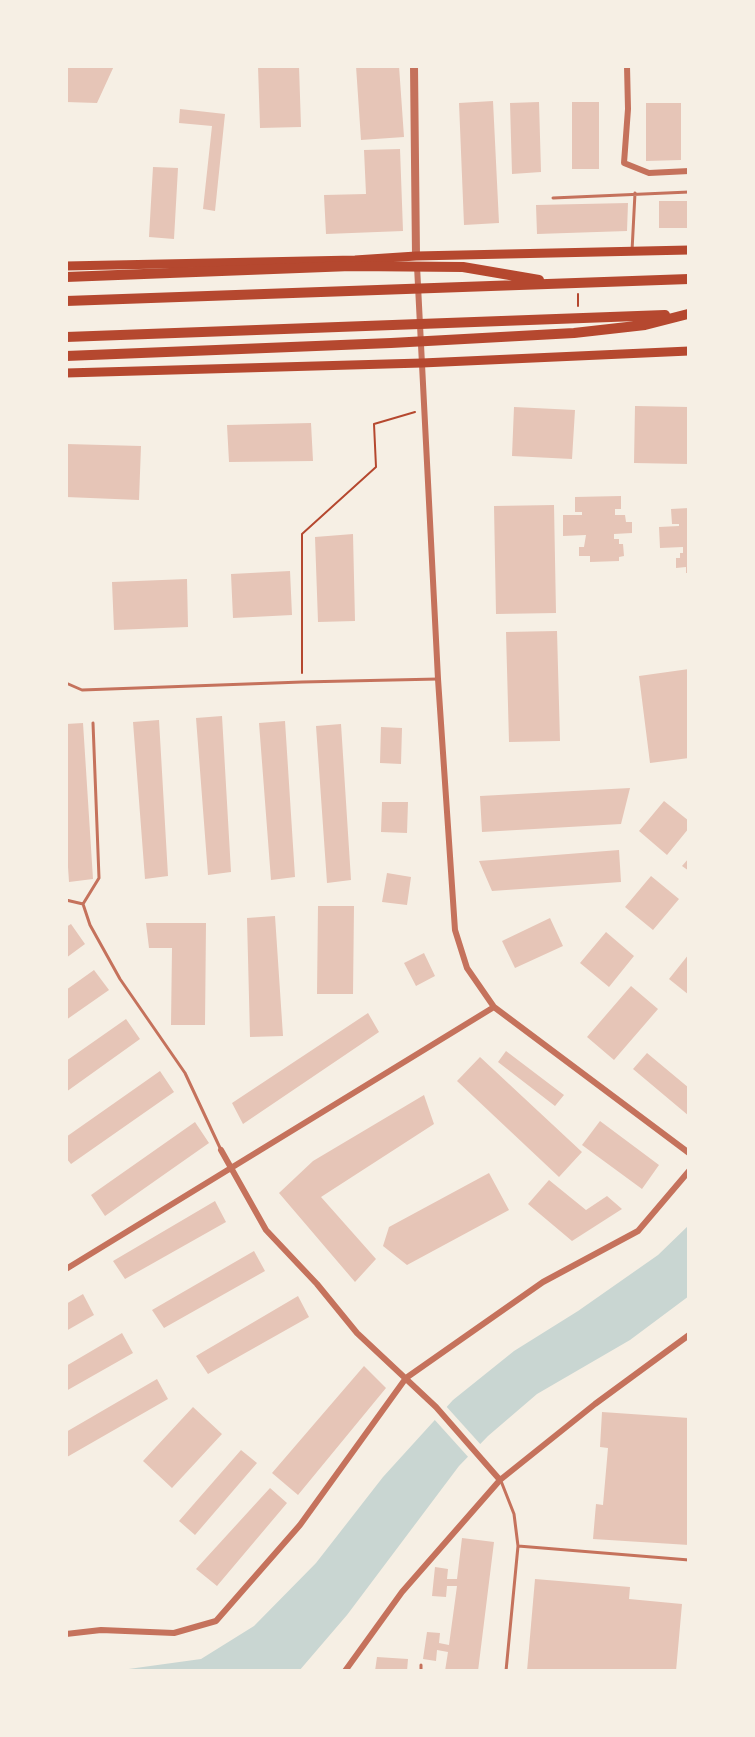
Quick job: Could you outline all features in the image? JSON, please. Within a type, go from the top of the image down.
[{"type":"highway","points":[[66,276],[351,266],[463,267],[560,283]]},
{"type":"highway","points":[[66,302],[689,279]]},
{"type":"highway","points":[[66,338],[688,314]]},
{"type":"highway","points":[[66,356],[379,344],[574,333],[645,325],[688,314]]},
{"type":"main road","points":[[66,266],[689,250]]},
{"type":"main road","points":[[66,373],[422,363],[689,351]]},
{"type":"street","points":[[414,66],[416,256],[438,679],[456,930],[467,968],[494,1007],[689,1153]]},
{"type":"street","points":[[627,66],[628,109],[624,163],[649,173],[689,171]]},
{"type":"street","points":[[66,1269],[494,1007]]},
{"type":"street","points":[[220,1150],[266,1230],[317,1284],[357,1333],[436,1407],[500,1480]]},
{"type":"street","points":[[66,1634],[100,1630],[174,1633],[216,1621],[300,1525],[406,1378],[543,1282],[638,1232],[689,1171]]},
{"type":"street","points":[[345,1671],[402,1592],[500,1480],[595,1404],[689,1335]]},
{"type":"lane","points":[[553,198],[689,192]]},
{"type":"lane","points":[[632,253],[634,193]]},
{"type":"lane","points":[[66,683],[82,690],[438,679]]},
{"type":"lane","points":[[83,904],[99,878],[93,723]]},
{"type":"lane","points":[[66,900],[83,904]]},
{"type":"lane","points":[[83,904],[90,925],[120,979],[185,1073],[220,1150]]},
{"type":"lane","points":[[500,1480],[514,1514],[518,1546],[506,1671]]},
{"type":"lane","points":[[518,1546],[689,1560]]},
{"type":"lane","points":[[420,1671],[422,1665]]},
{"type":"path","points":[[302,682],[302,534],[376,467],[374,424],[425,409]]},
{"type":"shaded area","points":[[689,1225],[689,1296],[630,1340],[537,1394],[488,1436],[459,1466],[347,1615],[299,1671],[114,1671],[201,1659],[254,1626],[316,1563],[383,1477],[453,1400],[514,1351],[578,1311],[658,1255]]},
{"type":"pier","points":[[445,1405],[482,1446],[470,1459],[433,1418]]},
{"type":"building","points":[[66,66],[114,66],[97,103],[66,102]]},
{"type":"building","points":[[258,66],[299,66],[301,127],[260,128]]},
{"type":"building","points":[[356,66],[399,66],[404,137],[361,140]]},
{"type":"building","points":[[493,101],[499,223],[464,225],[459,103]]},
{"type":"building","points":[[539,102],[541,172],[512,174],[510,103]]},
{"type":"building","points":[[572,102],[599,102],[599,169],[572,169]]},
{"type":"building","points":[[646,103],[681,103],[681,160],[646,161]]},
{"type":"building","points":[[180,109],[225,114],[215,211],[203,209],[212,126],[179,123]]},
{"type":"building","points":[[400,149],[403,231],[326,234],[324,195],[366,194],[364,150]]},
{"type":"building","points":[[153,167],[178,168],[174,239],[149,237]]},
{"type":"building","points":[[659,201],[689,201],[689,228],[659,228]]},
{"type":"building","points":[[628,203],[627,231],[537,234],[536,205]]},
{"type":"building","points":[[635,406],[689,407],[689,464],[634,463]]},
{"type":"building","points":[[514,407],[575,410],[572,459],[512,456]]},
{"type":"building","points":[[311,423],[313,461],[229,462],[227,425]]},
{"type":"building","points":[[66,444],[141,446],[139,500],[66,497]]},
{"type":"building","points":[[621,496],[621,509],[615,509],[615,515],[625,515],[626,522],[632,522],[632,533],[614,534],[614,539],[619,539],[619,544],[623,544],[624,556],[619,557],[619,561],[590,562],[590,556],[579,556],[579,547],[584,547],[586,535],[563,536],[563,515],[582,515],[582,512],[575,512],[575,497]]},
{"type":"building","points":[[554,505],[556,613],[496,614],[494,506]]},
{"type":"building","points":[[689,508],[689,573],[686,573],[686,567],[676,568],[676,558],[680,558],[683,547],[660,548],[659,527],[679,526],[679,524],[672,524],[671,509]]},
{"type":"building","points":[[353,534],[355,621],[318,622],[315,537]]},
{"type":"building","points":[[290,571],[292,615],[233,618],[231,574]]},
{"type":"building","points":[[187,579],[188,627],[114,630],[112,582]]},
{"type":"building","points":[[557,631],[560,741],[509,742],[506,632]]},
{"type":"building","points":[[689,669],[689,758],[650,763],[639,676]]},
{"type":"building","points":[[222,716],[231,872],[208,875],[196,718]]},
{"type":"building","points":[[159,720],[168,876],[145,879],[133,722]]},
{"type":"building","points":[[285,721],[295,877],[271,880],[259,723]]},
{"type":"building","points":[[83,723],[93,879],[69,882],[66,837],[66,724]]},
{"type":"building","points":[[341,724],[351,880],[327,883],[316,726]]},
{"type":"building","points":[[381,727],[402,728],[401,764],[380,763]]},
{"type":"building","points":[[630,788],[621,824],[482,832],[480,796]]},
{"type":"building","points":[[664,801],[689,821],[689,828],[667,855],[639,831]]},
{"type":"building","points":[[382,802],[408,802],[407,833],[381,832]]},
{"type":"building","points":[[619,850],[621,882],[492,891],[479,861]]},
{"type":"building","points":[[689,858],[689,871],[682,866]]},
{"type":"building","points":[[387,873],[411,877],[407,905],[382,902]]},
{"type":"building","points":[[651,876],[679,899],[653,930],[625,907]]},
{"type":"building","points":[[318,906],[354,906],[353,994],[317,994]]},
{"type":"building","points":[[275,916],[283,1036],[250,1037],[247,918]]},
{"type":"building","points":[[550,918],[563,946],[515,968],[502,941]]},
{"type":"building","points":[[146,923],[206,923],[205,1025],[171,1025],[172,948],[149,948]]},
{"type":"building","points":[[71,924],[85,944],[66,958],[66,927]]},
{"type":"building","points":[[606,932],[634,956],[609,987],[580,963]]},
{"type":"building","points":[[424,953],[435,976],[416,986],[404,963]]},
{"type":"building","points":[[689,954],[689,995],[669,979]]},
{"type":"building","points":[[94,970],[109,990],[66,1020],[66,990]]},
{"type":"building","points":[[631,986],[658,1009],[614,1060],[587,1037]]},
{"type":"building","points":[[368,1013],[379,1032],[243,1124],[232,1103]]},
{"type":"building","points":[[126,1019],[140,1039],[66,1092],[66,1061]]},
{"type":"building","points":[[506,1051],[564,1095],[555,1106],[498,1062]]},
{"type":"building","points":[[647,1053],[689,1088],[689,1116],[633,1069]]},
{"type":"building","points":[[480,1057],[582,1152],[559,1177],[457,1081]]},
{"type":"building","points":[[160,1071],[174,1092],[71,1164],[66,1158],[66,1137]]},
{"type":"building","points":[[424,1095],[434,1124],[321,1197],[376,1259],[355,1282],[279,1193],[313,1161]]},
{"type":"building","points":[[600,1121],[659,1165],[642,1189],[582,1145]]},
{"type":"building","points":[[195,1122],[209,1143],[105,1216],[91,1195]]},
{"type":"building","points":[[489,1173],[509,1210],[407,1265],[383,1246],[389,1227]]},
{"type":"building","points":[[549,1180],[586,1210],[607,1196],[622,1209],[572,1241],[528,1204]]},
{"type":"building","points":[[215,1201],[226,1222],[125,1279],[113,1261]]},
{"type":"building","points":[[254,1251],[265,1271],[164,1328],[152,1310]]},
{"type":"building","points":[[83,1294],[94,1315],[66,1331],[66,1304]]},
{"type":"building","points":[[298,1296],[309,1317],[208,1374],[196,1356]]},
{"type":"building","points":[[122,1333],[133,1353],[66,1391],[66,1366]]},
{"type":"building","points":[[364,1366],[386,1388],[298,1495],[272,1473]]},
{"type":"building","points":[[157,1379],[168,1399],[67,1457],[66,1432]]},
{"type":"building","points":[[193,1407],[222,1434],[172,1488],[143,1461]]},
{"type":"building","points":[[602,1412],[689,1418],[689,1545],[593,1539],[596,1504],[603,1505],[608,1448],[600,1447]]},
{"type":"building","points":[[241,1450],[257,1463],[195,1535],[179,1521]]},
{"type":"building","points":[[270,1488],[287,1503],[217,1586],[196,1569]]},
{"type":"building","points":[[462,1538],[494,1542],[478,1671],[445,1671],[448,1652],[437,1650],[436,1661],[423,1659],[427,1632],[440,1633],[439,1643],[449,1645],[457,1586],[447,1586],[446,1597],[432,1596],[435,1567],[448,1569],[447,1579],[457,1579]]},
{"type":"building","points":[[535,1579],[630,1587],[629,1599],[682,1604],[676,1671],[527,1671]]},
{"type":"building","points":[[377,1657],[408,1659],[407,1671],[375,1671]]}]
